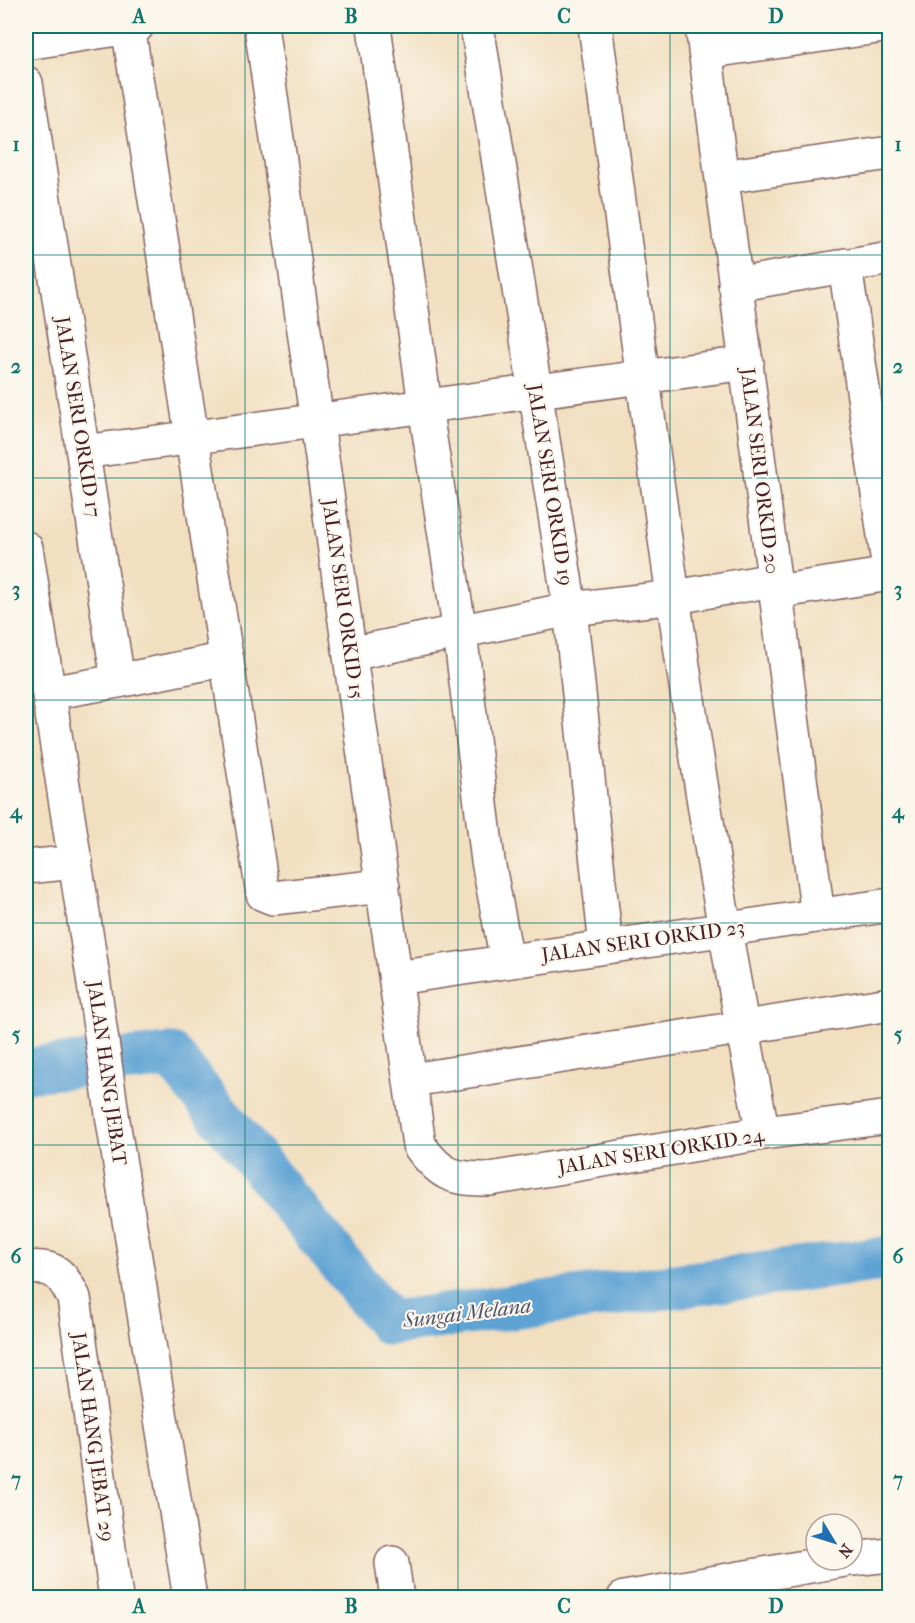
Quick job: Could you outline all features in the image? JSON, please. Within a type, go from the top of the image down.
[{"type":"street","points":[[26,43],[131,26],[263,894],[273,898],[383,886]]},
{"type":"street","name":"JALAN SERI ORKID 15","points":[[261,26],[412,1080],[419,1145],[435,1168]]},
{"type":"street","points":[[374,26],[425,406],[460,633],[488,861],[507,961]]},
{"type":"street","name":"JALAN SERI ORKID 19","points":[[477,26],[570,609],[606,947]]},
{"type":"street","points":[[595,26],[675,597],[742,1027],[763,1133]]},
{"type":"street","points":[[704,39],[884,26]]},
{"type":"street","name":"JALAN SERI ORKID 20","points":[[704,39],[818,916]]},
{"type":"street","name":"JALAN SERI ORKID 17","points":[[26,83],[118,681]]},
{"type":"street","points":[[722,177],[890,153]]},
{"type":"street","points":[[735,285],[890,258]]},
{"type":"street","points":[[350,654],[570,609],[889,575],[845,266]]},
{"type":"street","points":[[83,452],[747,363]]},
{"type":"street","name":"JALAN HANG JEBAT","points":[[26,548],[93,977],[113,1121],[190,1598]]},
{"type":"street","points":[[49,693],[227,659]]},
{"type":"street","points":[[26,867],[75,862]]},
{"type":"street","name":"JALAN SERI ORKID 23","points":[[396,978],[890,905]]},
{"type":"street","points":[[412,1080],[890,1004]]},
{"type":"street","name":"JALAN SERI ORKID 24","points":[[435,1168],[460,1179],[490,1179],[763,1133],[890,1117]]},
{"type":"street","name":"JALAN HANG JEBAT 29","points":[[26,1268],[44,1266],[64,1278],[74,1298],[116,1598]]},
{"type":"street","points":[[864,1558],[890,1555]]},
{"type":"street","points":[[392,1563],[397,1598]]},
{"type":"street","points":[[624,1598],[804,1567]]},
{"type":"waterway","name":"Sungai Melana","points":[[26,1070],[171,1056],[389,1323],[890,1258]]}]
